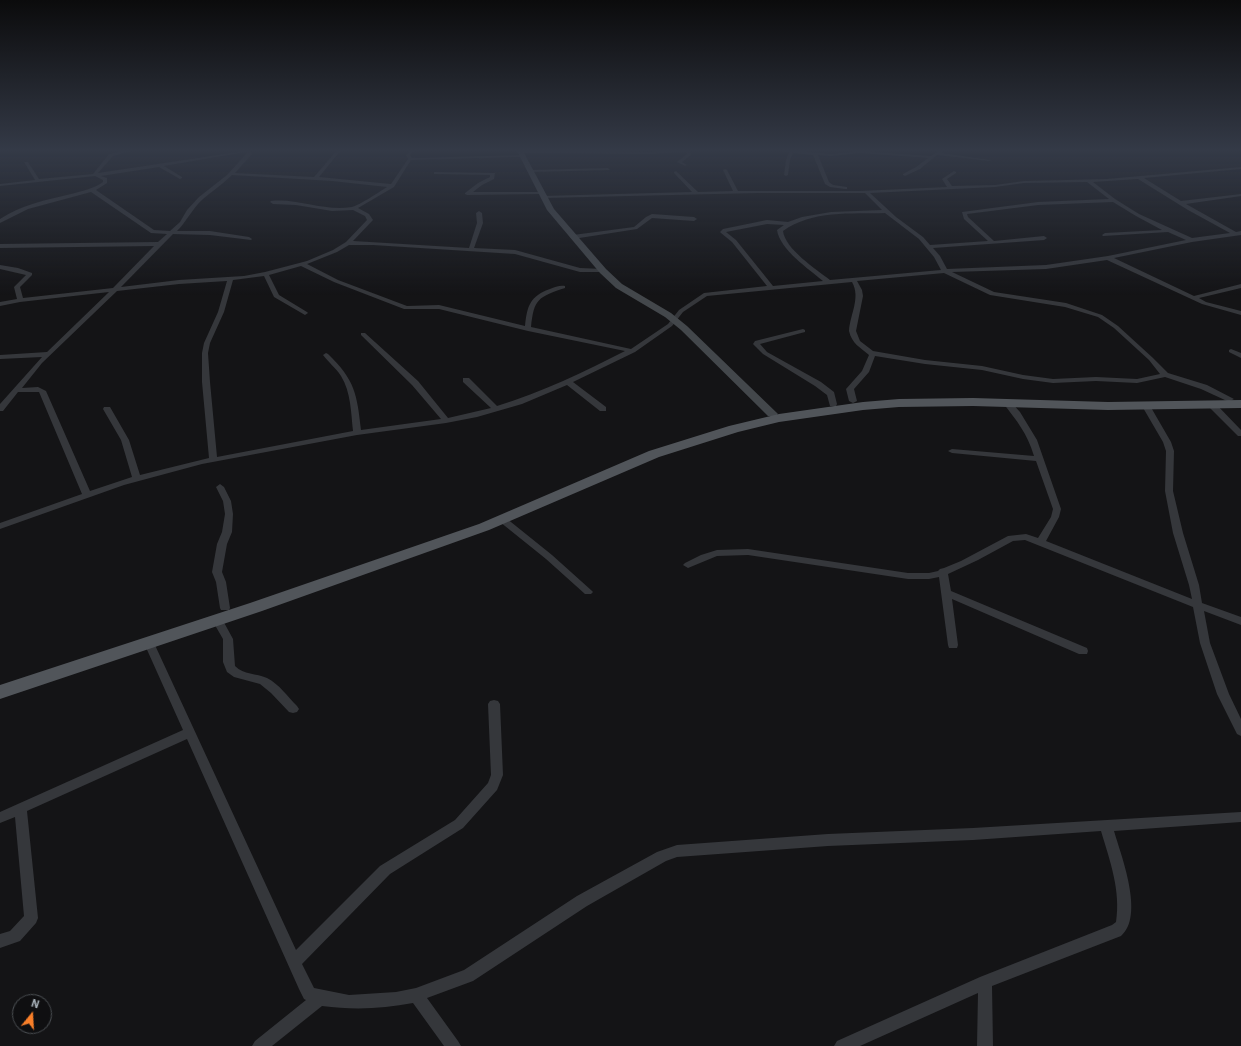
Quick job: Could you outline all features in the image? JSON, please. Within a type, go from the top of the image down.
[{"type":"main road","points":[[0,684],[46,673],[149,643],[221,614],[477,522],[644,450],[730,423],[772,414],[834,404],[938,397],[1237,400]]},
{"type":"main road","points":[[0,692],[46,673],[503,520],[654,454],[734,429],[779,418],[869,405],[937,402],[1146,406],[1212,405],[1237,400]]},
{"type":"street","points":[[0,221],[25,208],[66,198]]},
{"type":"street","points":[[104,198],[148,230],[161,233],[210,232],[248,239]]},
{"type":"street","points":[[0,409],[49,354],[95,310],[158,244],[182,223],[189,211],[201,198]]},
{"type":"street","points":[[273,202],[296,203],[332,209],[354,208],[372,198]]},
{"type":"street","points":[[544,198],[550,210],[603,271],[619,286],[673,319],[684,328],[772,414]]},
{"type":"street","points":[[870,198],[921,238],[937,256],[945,271],[992,294],[1066,306],[1100,316],[1116,327],[1151,359],[1165,375]]},
{"type":"street","points":[[1110,198],[1149,223],[1192,240]]},
{"type":"street","points":[[1173,198],[1239,234]]},
{"type":"street","points":[[1181,203],[1226,198]]},
{"type":"street","points":[[993,243],[966,218],[964,213],[1042,203],[1080,200],[1113,200]]},
{"type":"street","points":[[0,304],[20,300],[180,282],[230,280],[266,274],[302,264],[348,243],[370,220],[367,215],[354,208]]},
{"type":"street","points":[[828,282],[795,253],[781,237],[780,230],[803,218],[820,215],[887,211]]},
{"type":"street","points":[[471,249],[480,223],[479,213]]},
{"type":"street","points":[[573,237],[635,228],[640,226],[648,217],[652,216],[694,219]]},
{"type":"street","points":[[772,288],[734,241],[723,232],[725,230],[767,222],[789,224]]},
{"type":"street","points":[[1105,235],[1167,231]]},
{"type":"street","points":[[0,526],[137,479],[213,459],[357,432],[446,421],[519,402],[568,382],[633,351],[670,325],[673,319],[697,298],[706,294],[945,271],[1046,267],[1108,258],[1192,240],[1239,234]]},
{"type":"street","points":[[929,247],[1044,238]]},
{"type":"street","points":[[348,243],[386,243],[517,252],[569,269],[587,272],[603,271]]},
{"type":"street","points":[[0,246],[158,244]]},
{"type":"street","points":[[1108,258],[1164,283],[1192,298],[1219,308],[1241,313]]},
{"type":"street","points":[[302,264],[336,281],[406,308],[439,307],[528,329],[633,351]]},
{"type":"street","points":[[0,267],[30,274],[17,287],[20,300]]},
{"type":"street","points":[[266,274],[276,296],[305,313]]},
{"type":"street","points":[[853,279],[859,291],[858,305],[853,322],[853,336],[855,340],[871,353],[924,362],[982,368],[1023,377],[1053,380],[1096,379],[1138,381],[1165,375],[1204,387],[1237,400]]},
{"type":"street","points":[[213,459],[205,353],[221,312],[230,280]]},
{"type":"street","points":[[1192,298],[1241,286]]},
{"type":"street","points":[[528,329],[530,307],[535,298],[544,292],[562,287]]},
{"type":"street","points":[[802,331],[774,337],[757,342],[756,344],[765,353],[818,384],[831,394],[834,404]]},
{"type":"street","points":[[363,334],[415,383],[446,421]]},
{"type":"street","points":[[1231,351],[1241,356]]},
{"type":"street","points":[[853,402],[850,390],[865,372],[871,359],[871,353]]},
{"type":"street","points":[[0,357],[49,354]]},
{"type":"street","points":[[326,355],[346,378],[354,402],[357,432]]},
{"type":"street","points":[[466,380],[496,409]]},
{"type":"street","points":[[568,382],[603,410]]},
{"type":"street","points":[[16,390],[38,389],[42,391],[87,495]]},
{"type":"street","points":[[1007,403],[1017,414],[1033,440],[1057,509],[1055,517],[1040,543]]},
{"type":"street","points":[[1212,405],[1241,434]]},
{"type":"street","points":[[1146,406],[1167,442],[1170,451],[1169,491],[1178,533],[1194,585],[1207,651],[1223,694],[1241,731]]},
{"type":"street","points":[[107,409],[125,440],[137,479]]},
{"type":"street","points":[[952,451],[1039,459]]},
{"type":"street","points":[[220,487],[227,501],[229,514],[227,532],[222,544],[217,572],[221,582],[221,614],[228,638],[228,664],[235,673],[266,682],[293,709]]},
{"type":"street","points":[[503,520],[549,557],[588,592]]},
{"type":"street","points":[[688,565],[708,555],[723,551],[748,552],[908,576],[935,575],[1011,538],[1026,538],[1197,605],[1241,620]]},
{"type":"street","points":[[943,572],[953,645]]},
{"type":"street","points":[[946,594],[1083,651]]},
{"type":"street","points":[[149,643],[309,994],[320,998],[349,1002],[396,999],[416,995],[468,976],[582,901],[662,856],[677,851],[828,840],[973,834],[1106,824],[1241,817]]},
{"type":"street","points":[[294,962],[385,870],[460,824],[493,786],[497,775],[494,704]]},
{"type":"street","points":[[0,818],[190,732]]},
{"type":"street","points":[[0,941],[15,936],[31,918],[21,809]]},
{"type":"street","points":[[842,1046],[985,982],[1116,932],[1123,923],[1123,886],[1106,824]]},
{"type":"street","points":[[985,982],[985,1046]]},
{"type":"street","points":[[416,995],[453,1046]]},
{"type":"street","points":[[260,1046],[320,998]]}]
